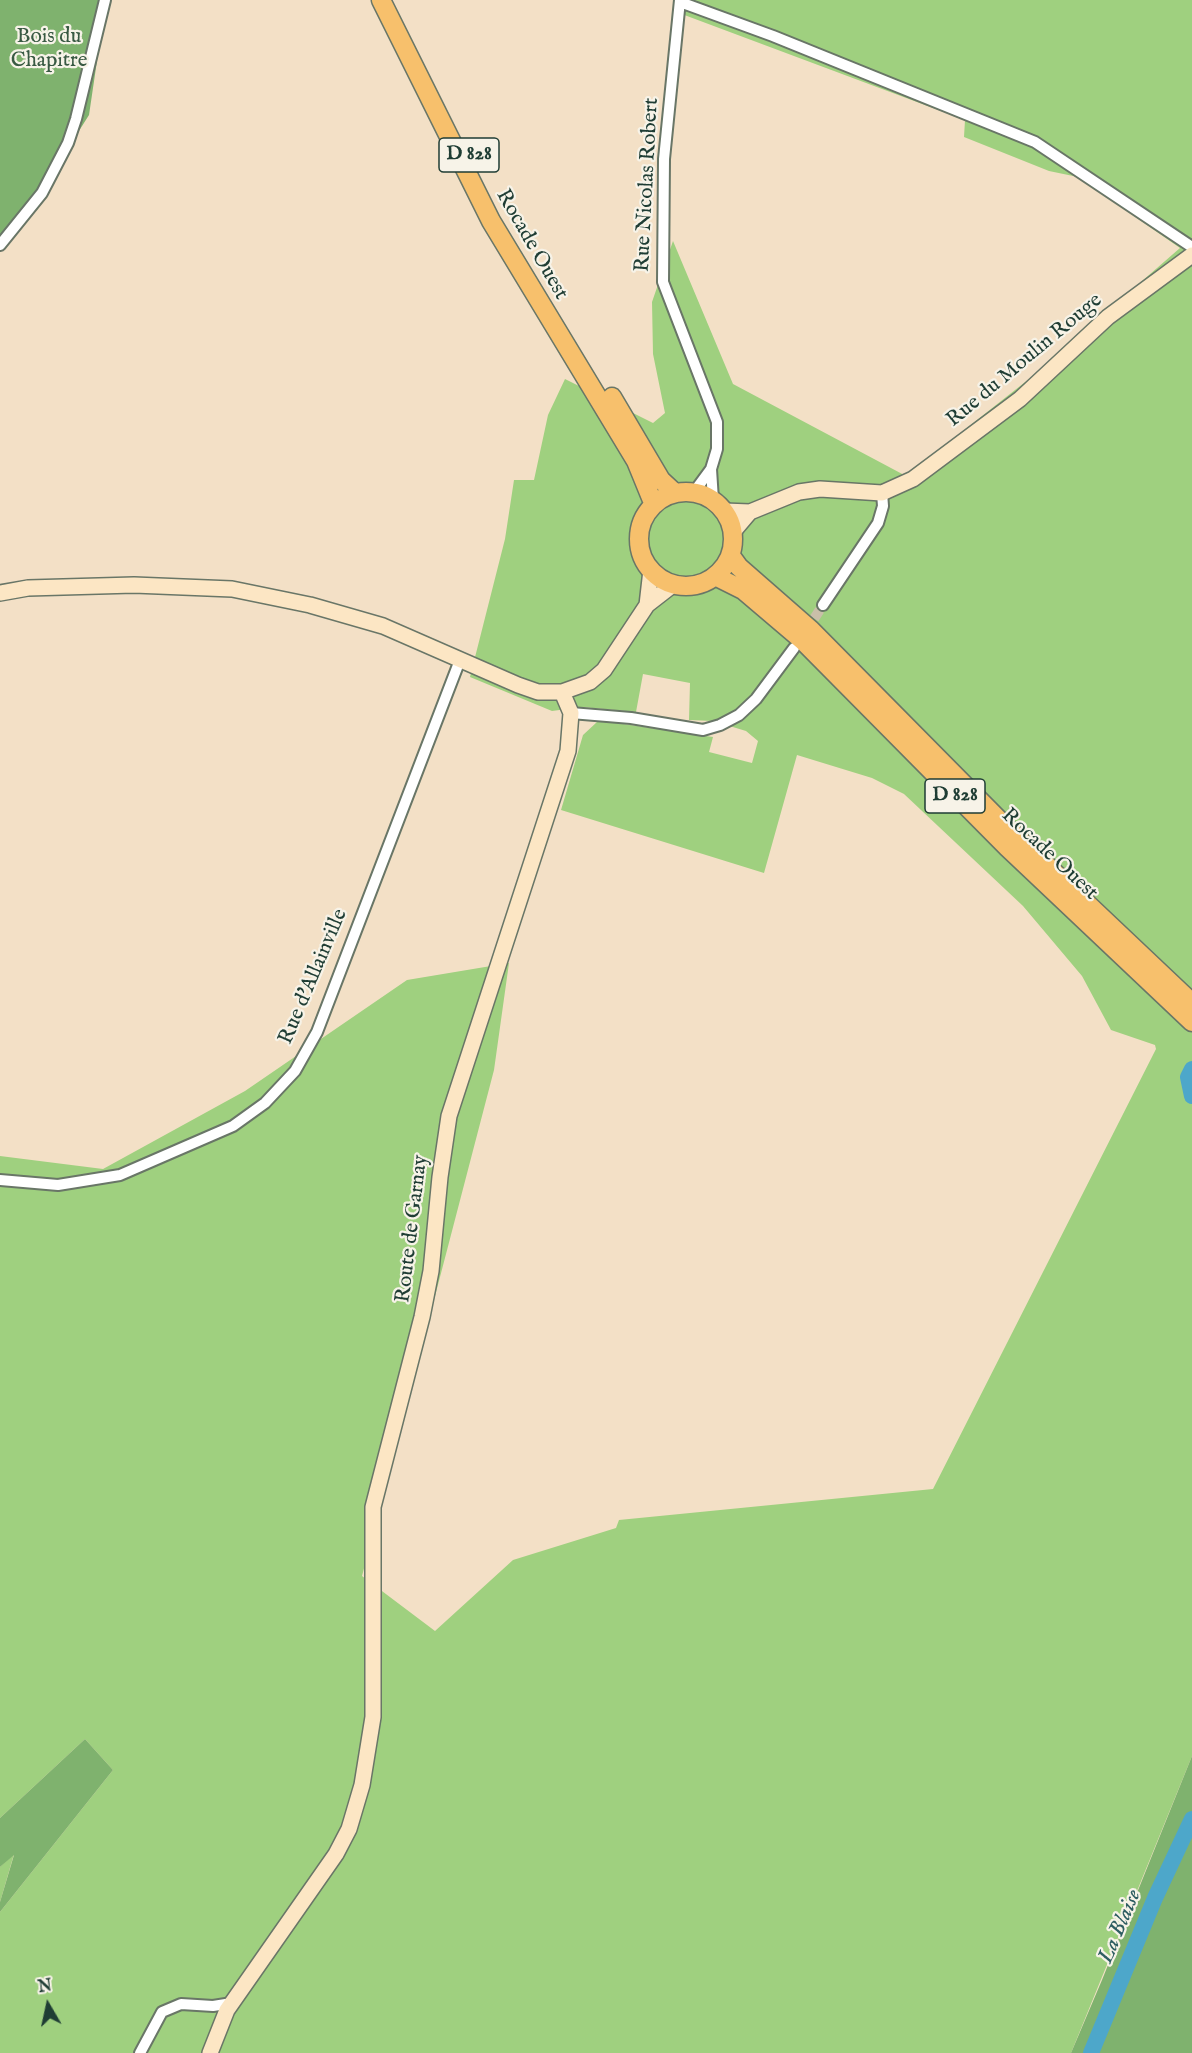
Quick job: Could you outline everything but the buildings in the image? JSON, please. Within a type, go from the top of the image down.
[{"type":"main road","name":"Rocade Ouest","points":[[381,0],[490,221],[636,461],[654,504]]},
{"type":"main road","name":"Rocade Ouest","points":[[393,0],[475,167],[524,256],[661,480],[675,493]]},
{"type":"main road","points":[[694,492],[718,505],[733,532],[730,556],[716,576],[696,585],[674,585],[651,570],[645,562],[639,542],[642,522],[654,504],[675,493],[694,492]]},
{"type":"main road","name":"Rocade Ouest","points":[[730,556],[751,579],[812,630],[995,816],[1192,1003]]},
{"type":"main road","name":"Rocade Ouest","points":[[716,576],[751,596],[803,641],[1006,847],[1192,1022]]},
{"type":"street","points":[[0,245],[42,193],[68,143],[105,0]]},
{"type":"street","points":[[680,1],[773,36],[1035,142],[1192,247]]},
{"type":"street","name":"Rue Nicolas Robert","points":[[680,1],[664,159],[663,282],[717,422],[717,449],[711,469],[694,492]]},
{"type":"street","name":"Rue du Moulin Rouge","points":[[733,532],[750,512],[810,490],[882,493],[913,479],[1000,414],[1108,317],[1192,255]]},
{"type":"street","name":"Rue Nicolas Robert","points":[[711,469],[718,505]]},
{"type":"street","points":[[823,605],[878,523],[883,506],[882,493]]},
{"type":"street","name":"Rue du Moulin Rouge","points":[[718,505],[750,512]]},
{"type":"street","points":[[646,605],[651,570]]},
{"type":"street","points":[[0,593],[28,588],[134,585],[232,589],[310,605],[383,626],[518,685],[538,692],[562,692],[582,686],[604,670],[646,605],[674,585]]},
{"type":"street","points":[[571,713],[631,718],[703,730],[720,725],[748,708],[794,648]]},
{"type":"street","name":"Rue d'Allainville","points":[[0,1180],[58,1185],[120,1175],[233,1126],[265,1103],[295,1071],[317,1032],[460,660]]},
{"type":"street","name":"Route de Garnay","points":[[210,2053],[232,2003],[336,1854],[349,1829],[362,1785],[373,1717],[373,1507],[422,1317],[450,1116],[568,751],[571,713],[562,692]]},
{"type":"street","points":[[140,2053],[162,2012],[181,2004],[213,2006],[232,2003]]},
{"type":"green space","name":"Bois du Chapitre","points":[[0,0],[106,0],[89,115],[36,199],[0,245]]},
{"type":"green space","points":[[681,0],[1192,0],[1192,1756],[1071,2053],[0,2053],[0,1912],[113,1770],[85,1739],[0,1818],[0,1156],[103,1169],[245,1091],[407,980],[509,963],[494,1070],[362,1576],[435,1631],[513,1560],[616,1528],[619,1520],[933,1489],[1156,1049],[1155,1045],[1111,1030],[1082,976],[1023,906],[904,794],[872,778],[797,755],[764,873],[561,810],[583,735],[597,722],[713,737],[709,752],[752,763],[758,741],[746,731],[713,721],[689,720],[690,683],[643,674],[636,712],[582,707],[552,711],[470,677],[505,539],[514,480],[534,480],[548,415],[565,379],[653,423],[665,413],[653,354],[652,302],[673,241],[733,384],[906,476],[1034,375],[1180,248],[1078,177],[1049,171],[964,137],[965,120],[679,13]]},
{"type":"green space","points":[[85,1739],[113,1770],[0,1912],[0,1902],[14,1855],[0,1867],[0,1818]]},
{"type":"green space","points":[[1192,1756],[1192,2053],[1071,2053],[1102,1980]]},
{"type":"green space","points":[[14,1854],[0,1902],[0,1867]]},
{"type":"waterway","name":"La Blaise","points":[[1192,1069],[1188,1077],[1192,1096]]},
{"type":"waterway","name":"La Blaise","points":[[1091,2053],[1155,1898],[1192,1819]]},
{"type":"tunnel","points":[[806,631],[823,605]]}]
